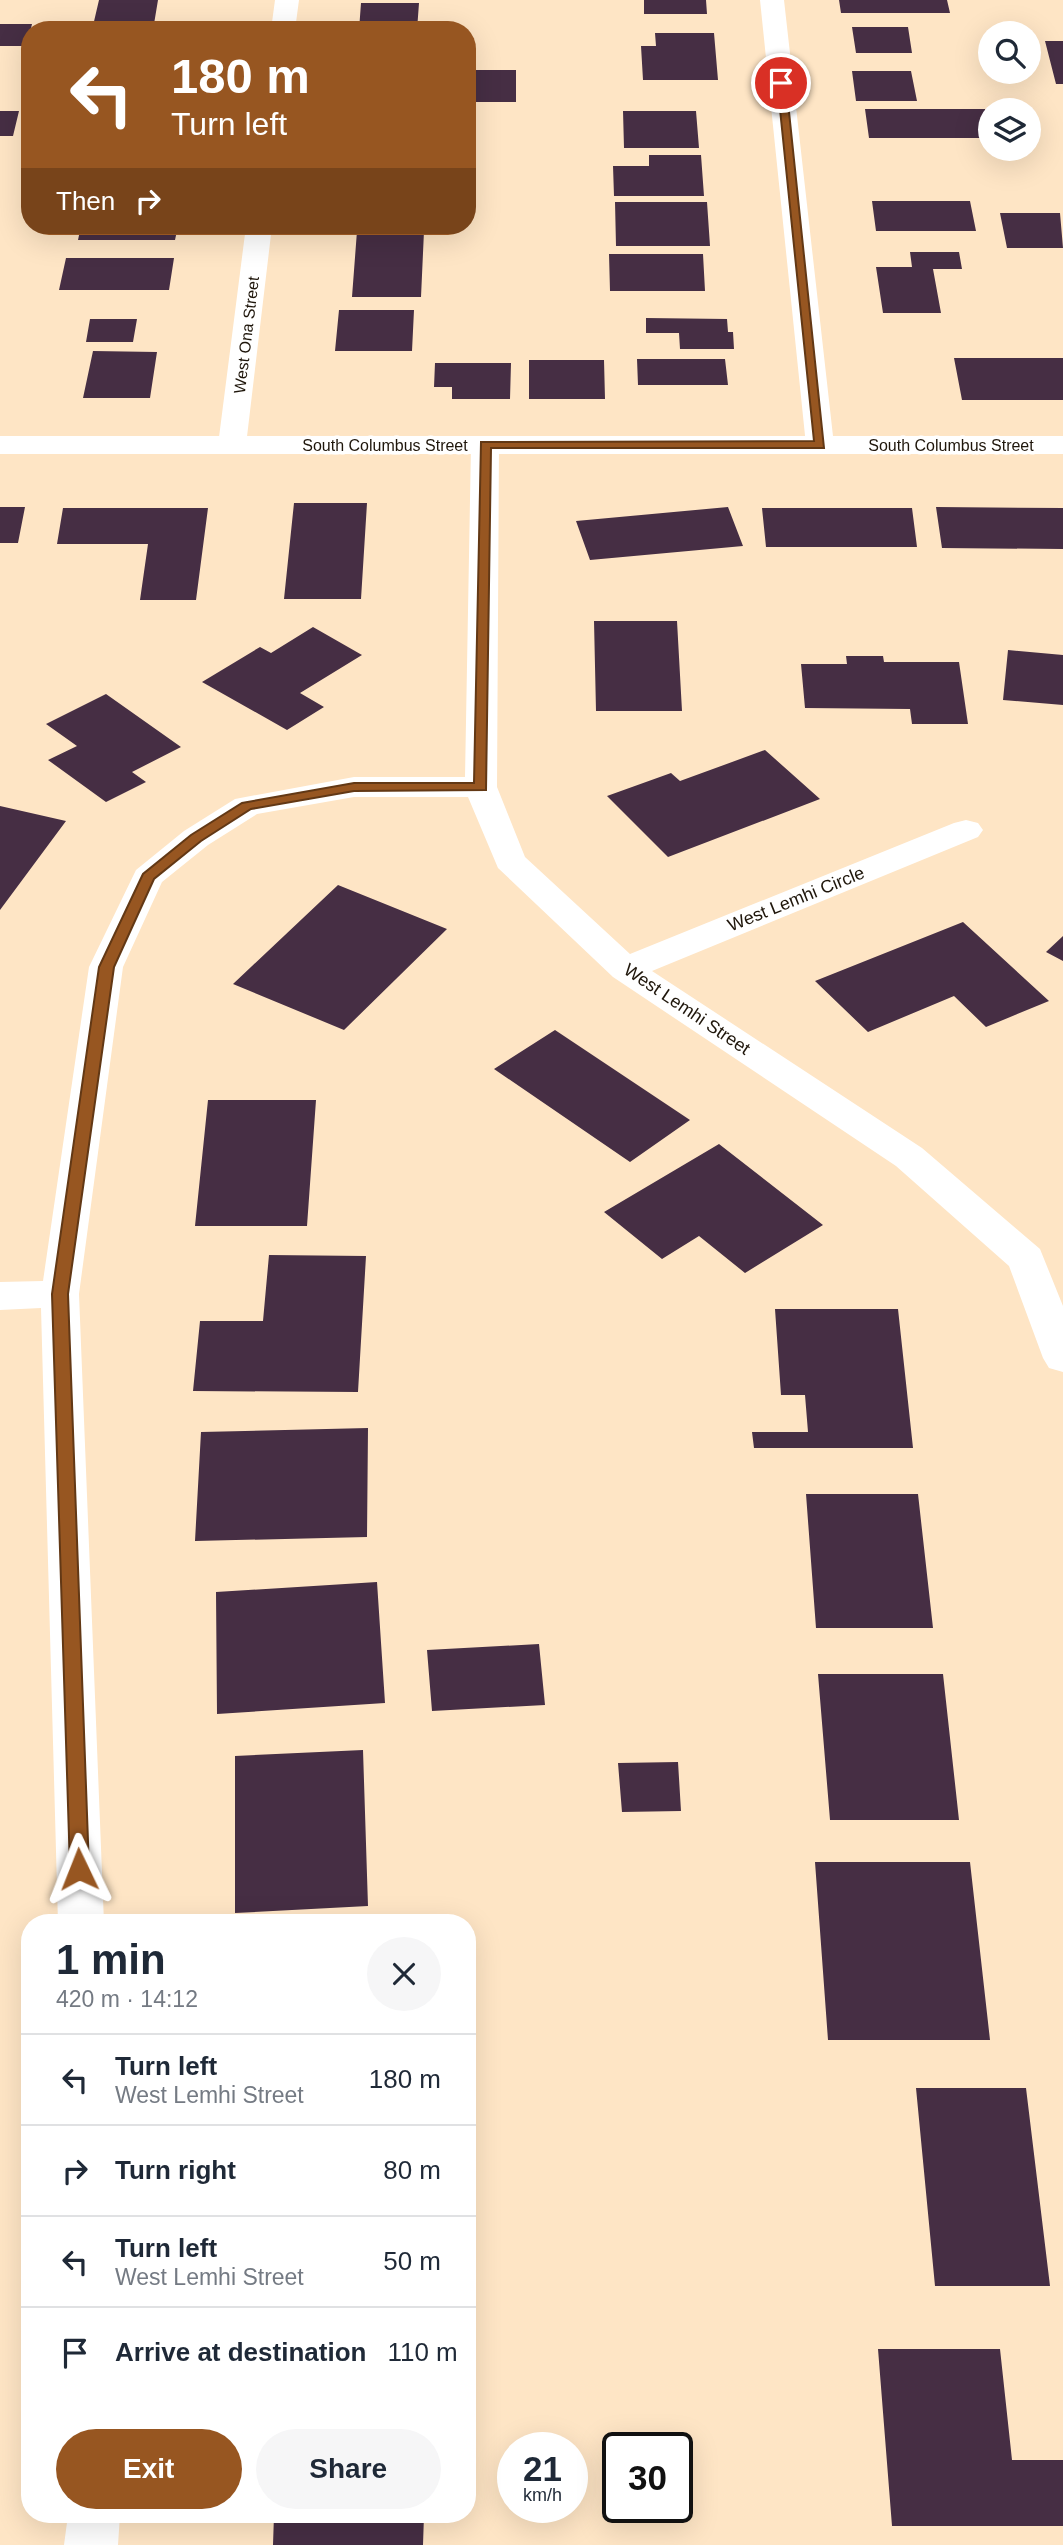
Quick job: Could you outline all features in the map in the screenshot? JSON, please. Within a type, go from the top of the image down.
[{"type":"street","points":[[285,21],[287,0]]},
{"type":"street","points":[[772,0],[820,445]]},
{"type":"street","name":"West Ona Street","points":[[232,445],[258,235]]},
{"type":"street","name":"South Columbus Street","points":[[0,445],[1063,445]]},
{"type":"street","name":"West Lemhi Street","points":[[485,445],[481,787],[510,861],[625,969],[909,1157],[1026,1259],[1063,1358]]},
{"type":"street","points":[[81,1914],[60,1294],[106,967],[148,877],[196,838],[247,806],[354,787],[481,787]]},
{"type":"street","name":"West Lemhi Circle","points":[[625,969],[966,830]]},
{"type":"street","points":[[0,1296],[60,1294]]},
{"type":"street","points":[[92,2545],[93,2523]]},
{"type":"building","points":[[99,0],[158,0],[154,21],[94,21]]},
{"type":"building","points":[[644,0],[706,0],[707,14],[644,14]]},
{"type":"building","points":[[839,0],[947,0],[950,13],[841,13]]},
{"type":"building","points":[[361,3],[419,3],[418,21],[360,21]]},
{"type":"building","points":[[0,24],[21,24],[21,46],[0,46]]},
{"type":"building","points":[[852,27],[908,27],[912,53],[856,53]]},
{"type":"building","points":[[655,33],[714,33],[718,80],[643,80],[641,46],[656,46]]},
{"type":"building","points":[[1045,41],[1063,41],[1063,84],[1056,84]]},
{"type":"building","points":[[476,70],[516,70],[516,102],[476,102]]},
{"type":"building","points":[[852,71],[911,71],[917,101],[856,101]]},
{"type":"building","points":[[865,109],[978,109],[978,138],[869,138]]},
{"type":"building","points":[[0,111],[19,111],[13,136],[0,136]]},
{"type":"building","points":[[623,111],[696,111],[699,148],[624,148]]},
{"type":"building","points":[[649,155],[701,155],[704,196],[614,196],[613,166],[649,166]]},
{"type":"building","points":[[872,201],[970,201],[976,231],[876,231]]},
{"type":"building","points":[[615,202],[707,202],[710,246],[616,246]]},
{"type":"building","points":[[1000,213],[1060,213],[1063,248],[1007,248]]},
{"type":"building","points":[[79,235],[176,235],[175,240],[78,240]]},
{"type":"building","points":[[357,235],[424,235],[421,297],[352,297]]},
{"type":"building","points":[[910,252],[959,252],[962,269],[933,269],[941,313],[883,313],[876,267],[912,267]]},
{"type":"building","points":[[609,254],[703,254],[705,291],[610,291]]},
{"type":"building","points":[[66,258],[174,258],[169,290],[59,290]]},
{"type":"building","points":[[339,310],[414,310],[412,351],[335,351]]},
{"type":"building","points":[[646,318],[727,319],[728,332],[733,332],[734,349],[680,349],[679,333],[646,333]]},
{"type":"building","points":[[90,319],[137,319],[133,342],[86,342]]},
{"type":"building","points":[[93,351],[157,352],[150,398],[83,398]]},
{"type":"building","points":[[954,358],[1063,358],[1063,400],[962,400]]},
{"type":"building","points":[[637,359],[725,359],[728,385],[638,385]]},
{"type":"building","points":[[529,360],[604,360],[605,399],[529,399]]},
{"type":"building","points":[[435,363],[511,363],[510,399],[452,399],[452,387],[434,387]]},
{"type":"building","points":[[294,503],[367,503],[361,599],[284,599]]},
{"type":"building","points":[[0,507],[25,507],[18,543],[0,543]]},
{"type":"building","points":[[728,507],[743,546],[590,560],[576,521]]},
{"type":"building","points":[[936,507],[1063,508],[1063,549],[942,548]]},
{"type":"building","points":[[63,508],[208,508],[196,600],[140,600],[148,544],[57,544]]},
{"type":"building","points":[[762,508],[912,508],[917,547],[766,547]]},
{"type":"building","points":[[594,621],[677,621],[682,711],[596,711]]},
{"type":"building","points":[[313,627],[362,655],[300,693],[324,707],[287,730],[202,682],[260,647],[271,653]]},
{"type":"building","points":[[1008,650],[1063,655],[1063,705],[1003,700]]},
{"type":"building","points":[[846,656],[883,656],[884,662],[959,662],[968,724],[912,724],[910,709],[805,708],[801,664],[847,664]]},
{"type":"building","points":[[106,694],[181,747],[132,772],[146,782],[106,802],[48,760],[77,746],[46,724]]},
{"type":"building","points":[[765,750],[820,799],[668,857],[607,796],[671,773],[680,781]]},
{"type":"building","points":[[0,806],[66,821],[0,910]]},
{"type":"building","points":[[338,885],[447,929],[344,1030],[233,984]]},
{"type":"building","points":[[963,922],[1049,1001],[986,1027],[954,996],[868,1032],[815,981]]},
{"type":"building","points":[[1063,936],[1063,961],[1046,952]]},
{"type":"building","points":[[555,1030],[690,1120],[630,1162],[494,1069]]},
{"type":"building","points":[[208,1100],[316,1100],[307,1226],[195,1226]]},
{"type":"building","points":[[719,1144],[823,1225],[745,1273],[699,1236],[662,1259],[604,1212]]},
{"type":"building","points":[[269,1255],[366,1256],[358,1392],[193,1391],[200,1321],[263,1321]]},
{"type":"building","points":[[775,1309],[898,1309],[913,1448],[754,1448],[752,1432],[808,1432],[805,1395],[781,1395]]},
{"type":"building","points":[[368,1428],[367,1537],[195,1541],[201,1432]]},
{"type":"building","points":[[806,1494],[918,1494],[933,1628],[816,1628]]},
{"type":"building","points":[[377,1582],[385,1703],[217,1714],[216,1592]]},
{"type":"building","points":[[539,1644],[545,1705],[432,1711],[427,1650]]},
{"type":"building","points":[[818,1674],[943,1674],[959,1820],[830,1820]]},
{"type":"building","points":[[363,1750],[368,1906],[235,1913],[235,1756]]},
{"type":"building","points":[[678,1762],[681,1811],[622,1812],[618,1763]]},
{"type":"building","points":[[815,1862],[970,1862],[990,2040],[828,2040]]},
{"type":"building","points":[[916,2088],[1026,2088],[1050,2286],[935,2286]]},
{"type":"building","points":[[878,2349],[1000,2349],[1012,2460],[1063,2460],[1063,2526],[892,2526]]},
{"type":"building","points":[[274,2523],[424,2523],[423,2545],[273,2545]]},
{"type":"route","points":[[79,1869],[60,1294],[106,967],[148,877],[196,838],[247,806],[354,787],[481,787],[485,445],[820,445],[781,83]]}]
